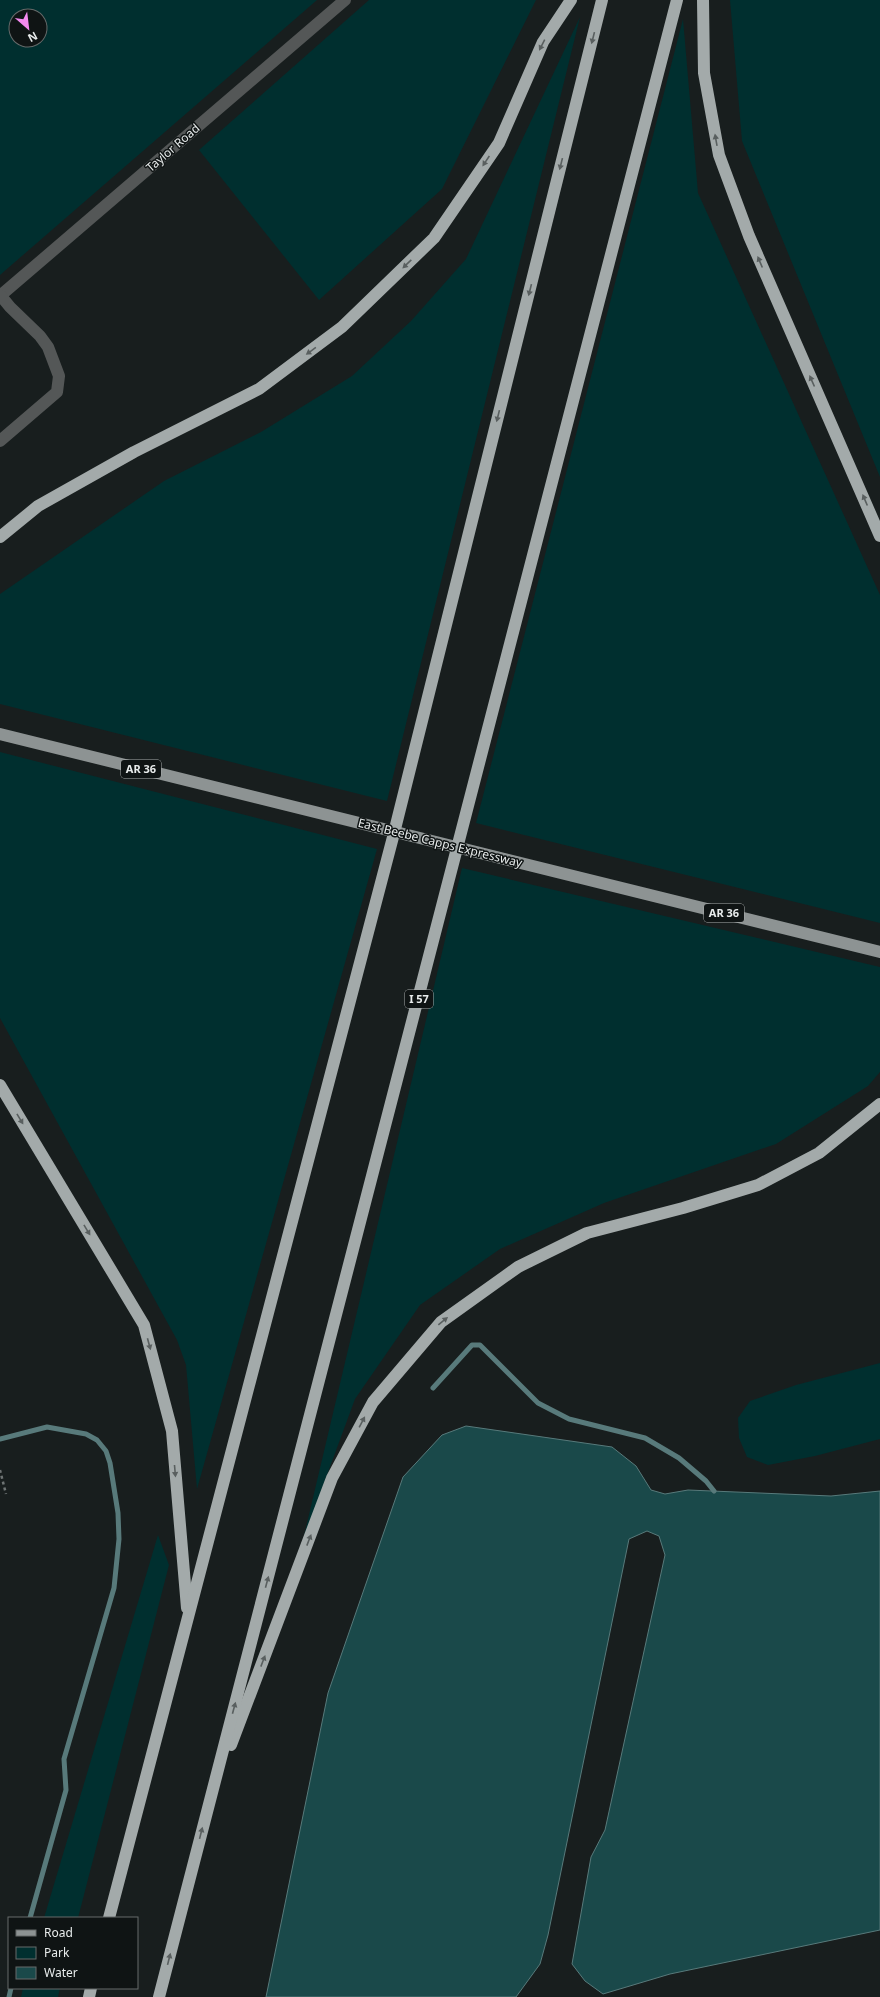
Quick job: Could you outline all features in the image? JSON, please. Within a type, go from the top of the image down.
[{"type":"highway","points":[[0,537],[38,506],[134,452],[259,388],[342,327],[434,238],[499,143],[543,42],[571,0]]},
{"type":"highway","points":[[109,1917],[393,837],[602,0]]},
{"type":"highway","name":"I 57","points":[[159,1997],[677,0]]},
{"type":"highway","points":[[703,0],[704,73],[719,156],[748,236],[880,536]]},
{"type":"highway","points":[[0,1085],[144,1325],[172,1431],[188,1617]]},
{"type":"highway","points":[[209,1802],[332,1478],[373,1402],[441,1322],[518,1267],[587,1233],[683,1208],[758,1185],[819,1153],[880,1104]]},
{"type":"main road","name":"East Beebe Capps Expressway","points":[[0,734],[880,952]]},
{"type":"street","name":"Taylor Road","points":[[1,296],[345,0]]},
{"type":"street","points":[[0,441],[57,392],[59,376],[48,347],[40,336],[20,319],[1,296]]},
{"type":"path","points":[[0,1470],[6,1494]]},
{"type":"green space","points":[[0,0],[317,0],[0,275]]},
{"type":"green space","points":[[369,0],[536,0],[442,189],[319,300],[199,150]]},
{"type":"green space","points":[[730,0],[880,0],[880,477],[742,141]]},
{"type":"green space","points":[[580,17],[387,801],[0,704],[0,594],[164,481],[261,432],[352,376],[411,321],[466,259]]},
{"type":"green space","points":[[683,19],[698,193],[880,595],[880,923],[476,823]]},
{"type":"green space","points":[[0,752],[377,849],[197,1489],[186,1365],[177,1340],[0,1018]]},
{"type":"green space","points":[[462,868],[880,967],[880,1072],[868,1086],[776,1144],[604,1203],[500,1249],[420,1305],[355,1399],[303,1540]]},
{"type":"green space","points":[[880,1363],[880,1439],[815,1456],[768,1465],[747,1457],[739,1438],[738,1418],[750,1401],[796,1385]]},
{"type":"green space","points":[[158,1535],[169,1565],[78,1917],[44,1917]]},
{"type":"green space","points":[[23,1989],[60,1989],[58,1997],[21,1997]]},
{"type":"water","points":[[466,1426],[612,1447],[636,1466],[651,1490],[665,1494],[688,1490],[831,1496],[880,1491],[880,1930],[670,1974],[603,1994],[585,1981],[572,1964],[591,1857],[605,1830],[665,1555],[659,1536],[647,1531],[629,1539],[548,1935],[540,1964],[516,1997],[266,1997],[328,1693],[403,1477],[442,1435]]},
{"type":"waterway","points":[[433,1388],[472,1345],[480,1345],[538,1403],[569,1419],[645,1438],[679,1458],[706,1481],[714,1491]]},
{"type":"waterway","points":[[0,1439],[47,1427],[86,1434],[97,1440],[106,1451],[110,1463],[118,1513],[119,1539],[114,1588],[64,1759],[66,1790],[30,1917]]},
{"type":"waterway","points":[[9,1997],[11,1989]]}]
